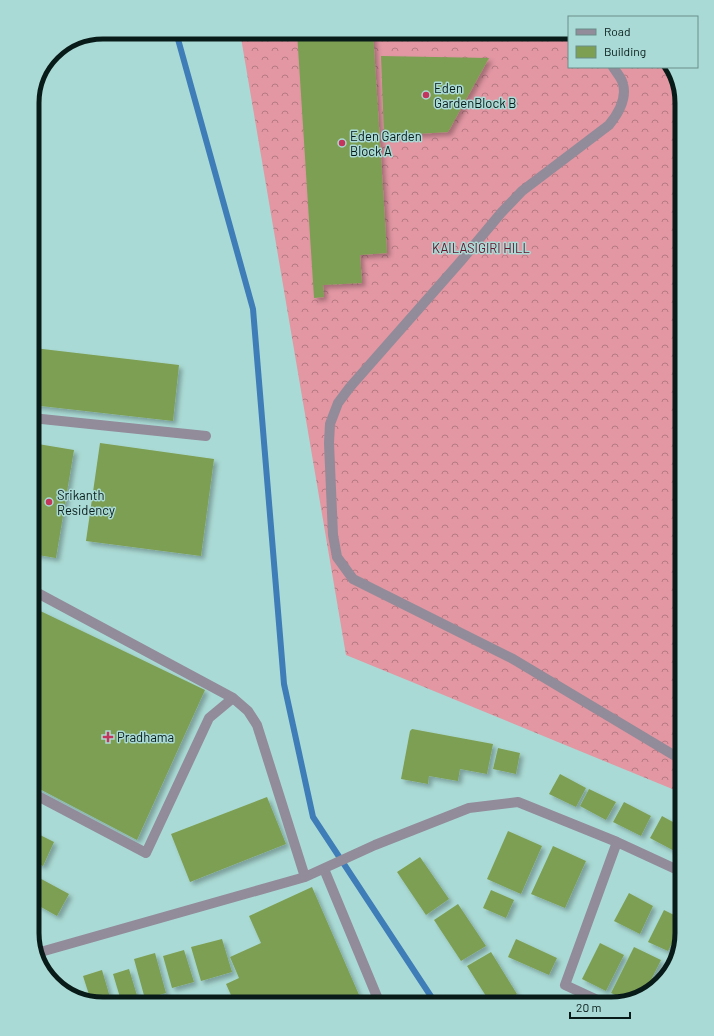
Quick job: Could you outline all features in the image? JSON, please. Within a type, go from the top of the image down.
[{"type":"street","points":[[614,68],[623,83],[624,94],[617,116],[609,125],[522,191],[501,213],[338,402],[330,424],[329,443],[333,535],[337,557],[353,579],[513,659],[675,756]]},
{"type":"street","points":[[39,419],[206,436]]},
{"type":"street","points":[[39,594],[233,698],[248,711],[257,725],[305,877]]},
{"type":"street","points":[[39,797],[146,853],[200,733],[209,718],[233,698]]},
{"type":"street","points":[[42,952],[305,877],[375,845],[469,808],[518,802],[617,842],[675,869]]},
{"type":"street","points":[[591,997],[565,985],[617,842]]},
{"type":"street","points":[[324,869],[377,997]]},
{"type":"green space","name":"KAILASIGIRI HILL","points":[[241,39],[568,39],[568,68],[664,68],[673,86],[675,103],[675,790],[346,655]]},
{"type":"building","name":"Eden Garden Block A","points":[[297,39],[373,39],[387,253],[360,255],[362,283],[323,285],[324,297],[314,298]]},
{"type":"building","name":"Eden GardenBlock B","points":[[381,56],[489,58],[448,132],[384,136]]},
{"type":"building","points":[[39,349],[179,365],[173,421],[39,406]]},
{"type":"building","points":[[100,443],[214,459],[201,556],[86,541]]},
{"type":"building","name":"Srikanth Residency","points":[[39,444],[74,450],[56,558],[39,555]]},
{"type":"building","name":"Pradhama","points":[[39,610],[205,690],[137,840],[39,789]]},
{"type":"building","points":[[412,729],[493,744],[487,774],[460,769],[458,781],[429,776],[428,784],[401,779],[410,731]]},
{"type":"building","points":[[498,748],[520,753],[516,774],[493,769]]},
{"type":"building","points":[[560,774],[586,788],[576,807],[549,794]]},
{"type":"building","points":[[589,789],[616,802],[606,820],[580,806]]},
{"type":"building","points":[[267,797],[286,844],[190,882],[171,834]]},
{"type":"building","points":[[624,802],[651,816],[641,836],[613,822]]},
{"type":"building","points":[[662,816],[675,823],[675,851],[650,838]]},
{"type":"building","points":[[508,831],[542,846],[521,894],[487,879]]},
{"type":"building","points":[[39,834],[54,842],[43,866],[39,864]]},
{"type":"building","points":[[553,846],[586,861],[565,908],[531,894]]},
{"type":"building","points":[[420,857],[449,899],[426,915],[397,872]]},
{"type":"building","points":[[39,878],[69,894],[57,916],[39,906]]},
{"type":"building","points":[[312,887],[360,997],[232,997],[226,984],[239,978],[230,957],[261,943],[249,916]]},
{"type":"building","points":[[491,890],[514,900],[506,918],[483,908]]},
{"type":"building","points":[[629,893],[653,906],[640,934],[614,921]]},
{"type":"building","points":[[458,904],[486,946],[461,961],[434,920]]},
{"type":"building","points":[[664,910],[675,916],[674,939],[668,951],[648,942]]},
{"type":"building","points":[[222,939],[232,972],[201,981],[191,947]]},
{"type":"building","points":[[516,939],[557,958],[549,975],[508,957]]},
{"type":"building","points":[[600,943],[624,955],[606,991],[582,979]]},
{"type":"building","points":[[634,947],[661,960],[649,985],[628,995],[618,996],[611,993]]},
{"type":"building","points":[[184,950],[194,982],[172,988],[163,956]]},
{"type":"building","points":[[491,952],[517,994],[512,997],[487,997],[467,966]]},
{"type":"building","points":[[155,953],[166,993],[152,997],[144,997],[134,959]]},
{"type":"building","points":[[129,969],[137,997],[120,997],[113,974]]},
{"type":"building","points":[[102,970],[110,997],[89,996],[83,976]]},
{"type":"waterway","points":[[178,39],[253,309],[284,684],[313,817],[431,997]]},
{"type":"place","name":"Eden GardenBlock B","points":[[426,95]]},
{"type":"place","name":"Eden Garden Block A","points":[[342,143]]},
{"type":"place","name":"Srikanth Residency","points":[[49,502]]},
{"type":"place","name":"Pradhama","points":[[108,737]]}]
